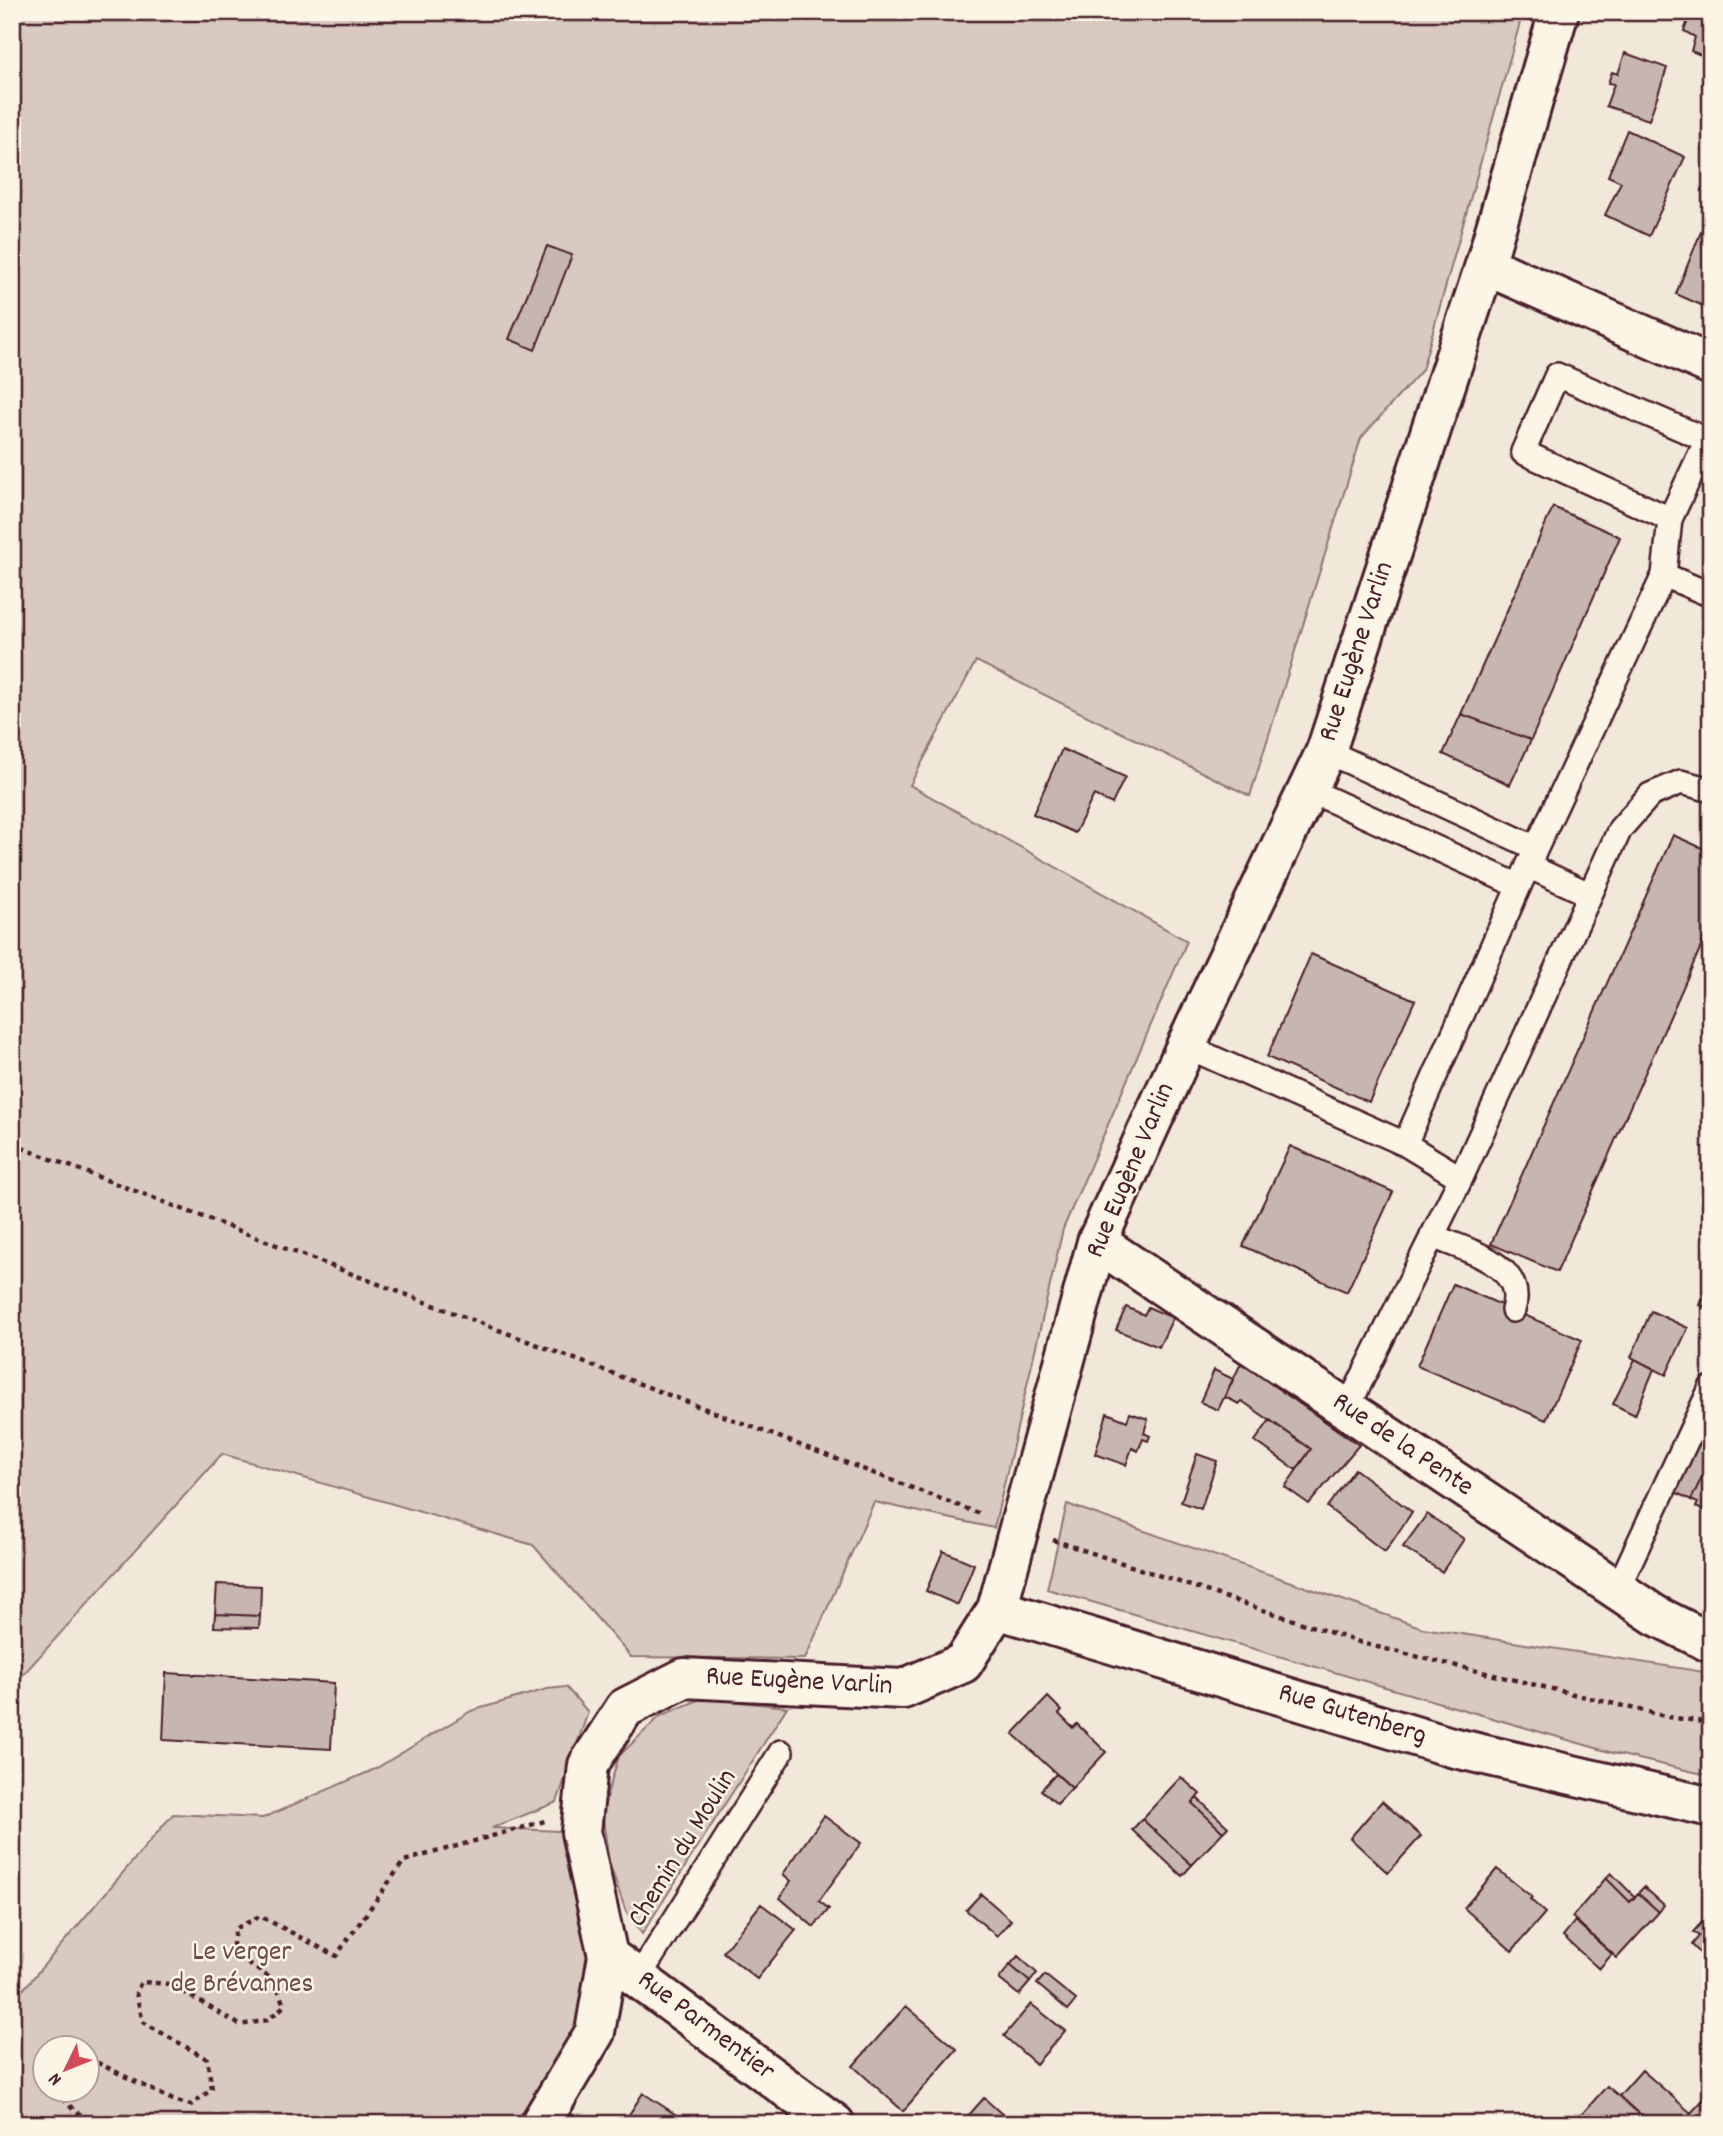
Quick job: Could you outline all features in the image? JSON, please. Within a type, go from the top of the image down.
[{"type":"street","name":"Rue Eugène Varlin","points":[[540,2124],[595,2032],[623,1967],[581,1832],[588,1765],[625,1707],[684,1678],[903,1689],[963,1663],[997,1609],[1097,1242],[1186,1046],[1326,751],[1485,265],[1559,12]]},
{"type":"street","points":[[1485,265],[1711,365]]},
{"type":"street","name":"Rue de la Pente","points":[[1097,1242],[1655,1615],[1711,1643]]},
{"type":"street","name":"Rue Gutenberg","points":[[997,1609],[1451,1747],[1711,1807]]},
{"type":"street","name":"Rue Parmentier","points":[[623,1967],[835,2124]]},
{"type":"lane","points":[[1405,1144],[1528,867],[1664,575],[1670,519],[1707,440],[1557,375],[1523,452],[1670,519]]},
{"type":"lane","points":[[1664,575],[1711,595]]},
{"type":"lane","points":[[1326,751],[1528,867]]},
{"type":"lane","points":[[1347,1409],[1461,1178],[1620,829],[1650,795],[1681,782],[1711,790]]},
{"type":"lane","points":[[1309,790],[1528,867],[1589,894]]},
{"type":"lane","points":[[1186,1046],[1405,1144],[1461,1178]]},
{"type":"lane","points":[[1432,1236],[1500,1265],[1515,1286],[1517,1297],[1513,1310]]},
{"type":"lane","points":[[1617,1590],[1711,1388]]},
{"type":"lane","name":"Chemin du Moulin","points":[[623,1967],[781,1752]]},
{"type":"path","points":[[12,1144],[1020,1530],[1365,1644],[1670,1717],[1711,1723]]},
{"type":"path","points":[[102,2065],[173,2100],[191,2105],[212,2089],[207,2059],[143,2022],[135,1993],[141,1982],[170,1984],[240,2025],[268,2020],[284,2006],[275,1981],[232,1953],[235,1929],[260,1916],[336,1956],[404,1861],[583,1811]]},
{"type":"path","points":[[68,2104],[75,2112],[103,2124]]},
{"type":"green space","points":[[12,12],[1523,12],[1422,370],[1361,438],[1250,796],[976,661],[910,785],[1187,941],[1063,1229],[994,1528],[874,1502],[805,1659],[631,1657],[533,1545],[222,1454],[12,1687]]},
{"type":"green space","points":[[1067,1504],[1423,1628],[1711,1673],[1711,1776],[1613,1753],[1047,1589]]},
{"type":"green space","name":"Le verger de Brévannes","points":[[566,1687],[588,1712],[557,1802],[492,1828],[581,1832],[608,1956],[540,2124],[12,2124],[12,1992],[21,1992],[173,1814],[263,1818],[375,1769],[471,1711],[547,1689]]},
{"type":"green space","points":[[703,1698],[787,1707],[642,1934],[625,1909],[609,1862],[602,1811],[619,1756],[660,1716]]},
{"type":"building","points":[[1691,12],[1711,12],[1711,59],[1691,51],[1695,37],[1684,31]]},
{"type":"building","points":[[1625,53],[1667,68],[1649,120],[1606,106],[1614,84],[1608,83],[1612,72],[1618,74]]},
{"type":"building","points":[[1627,130],[1685,157],[1649,236],[1605,215],[1621,182],[1608,176]]},
{"type":"building","points":[[1710,209],[1711,308],[1710,309],[1676,294]]},
{"type":"building","points":[[547,246],[572,255],[535,350],[509,339]]},
{"type":"building","points":[[1553,507],[1620,537],[1531,740],[1461,714]]},
{"type":"building","points":[[1461,714],[1531,740],[1510,785],[1443,754]]},
{"type":"building","points":[[1062,749],[1125,777],[1112,804],[1094,795],[1075,833],[1033,814]]},
{"type":"building","points":[[1673,835],[1711,852],[1711,924],[1557,1272],[1491,1244]]},
{"type":"building","points":[[1311,954],[1415,1000],[1369,1102],[1267,1057]]},
{"type":"building","points":[[1290,1146],[1393,1192],[1347,1292],[1243,1246]]},
{"type":"building","points":[[1453,1284],[1582,1340],[1546,1420],[1417,1366]]},
{"type":"building","points":[[1711,1290],[1711,1310],[1700,1305],[1707,1291],[1709,1293]]},
{"type":"building","points":[[1126,1307],[1144,1315],[1148,1307],[1173,1318],[1159,1347],[1116,1330]]},
{"type":"building","points":[[1651,1311],[1688,1328],[1666,1375],[1631,1357]]},
{"type":"building","points":[[1635,1359],[1654,1369],[1635,1415],[1613,1404]]},
{"type":"building","points":[[1241,1363],[1359,1445],[1309,1504],[1285,1487],[1311,1449],[1242,1401],[1239,1404],[1225,1397]]},
{"type":"building","points":[[1214,1370],[1233,1379],[1218,1410],[1200,1402]]},
{"type":"building","points":[[1107,1413],[1127,1421],[1130,1413],[1148,1419],[1144,1433],[1150,1436],[1148,1441],[1143,1439],[1138,1451],[1132,1448],[1126,1465],[1095,1454]]},
{"type":"building","points":[[1270,1420],[1311,1449],[1296,1470],[1255,1441]]},
{"type":"building","points":[[1698,1444],[1711,1450],[1711,1458],[1691,1500],[1675,1492]]},
{"type":"building","points":[[1197,1454],[1217,1461],[1201,1509],[1181,1502]]},
{"type":"building","points":[[1711,1458],[1711,1514],[1696,1507],[1698,1503],[1691,1500]]},
{"type":"building","points":[[1355,1469],[1412,1512],[1385,1552],[1327,1507]]},
{"type":"building","points":[[1427,1514],[1464,1539],[1442,1572],[1403,1547]]},
{"type":"building","points":[[943,1551],[974,1564],[958,1605],[926,1591]]},
{"type":"building","points":[[217,1584],[261,1586],[260,1616],[215,1614]]},
{"type":"building","points":[[215,1614],[260,1616],[259,1628],[214,1627]]},
{"type":"building","points":[[166,1673],[334,1683],[331,1749],[163,1740]]},
{"type":"building","points":[[1048,1697],[1062,1711],[1059,1714],[1073,1728],[1077,1724],[1106,1752],[1072,1788],[1013,1734]]},
{"type":"building","points":[[1056,1774],[1072,1788],[1057,1804],[1041,1790]]},
{"type":"building","points":[[1181,1777],[1200,1794],[1192,1803],[1223,1832],[1192,1865],[1142,1819]]},
{"type":"building","points":[[1197,1798],[1228,1827],[1223,1832],[1192,1803]]},
{"type":"building","points":[[1382,1801],[1421,1836],[1388,1873],[1350,1838]]},
{"type":"building","points":[[824,1816],[861,1843],[819,1901],[829,1909],[814,1927],[780,1898],[791,1881],[783,1874]]},
{"type":"building","points":[[1142,1819],[1192,1865],[1182,1876],[1132,1830]]},
{"type":"building","points":[[1497,1869],[1532,1897],[1530,1899],[1545,1913],[1512,1951],[1464,1908]]},
{"type":"building","points":[[1611,1873],[1635,1897],[1630,1902],[1606,1878]]},
{"type":"building","points":[[1606,1878],[1630,1902],[1638,1893],[1659,1912],[1617,1958],[1572,1917]]},
{"type":"building","points":[[1644,1887],[1664,1905],[1659,1912],[1638,1893]]},
{"type":"building","points":[[981,1894],[1011,1920],[997,1936],[966,1910]]},
{"type":"building","points":[[761,1904],[796,1930],[757,1979],[723,1952]]},
{"type":"building","points":[[1711,1912],[1711,1947],[1708,1945],[1700,1953],[1692,1945],[1699,1936],[1693,1932]]},
{"type":"building","points":[[1575,1921],[1612,1954],[1599,1969],[1563,1936]]},
{"type":"building","points":[[1018,1956],[1037,1973],[1030,1982],[1010,1965]]},
{"type":"building","points":[[1010,1965],[1030,1982],[1019,1995],[999,1979]]},
{"type":"building","points":[[1045,1975],[1076,2000],[1068,2010],[1037,1984]]},
{"type":"building","points":[[1031,2004],[1065,2031],[1036,2064],[1004,2036]]},
{"type":"building","points":[[906,2006],[957,2049],[903,2111],[853,2066]]},
{"type":"building","points":[[1642,2070],[1691,2113],[1681,2124],[1650,2124],[1619,2096]]},
{"type":"building","points":[[1607,2086],[1619,2096],[1650,2124],[1573,2124]]},
{"type":"building","points":[[643,2093],[690,2124],[623,2124]]},
{"type":"building","points":[[984,2098],[1013,2124],[961,2124]]},
{"type":"building","points":[[1704,2099],[1711,2106],[1711,2124],[1695,2124],[1687,2117]]}]
